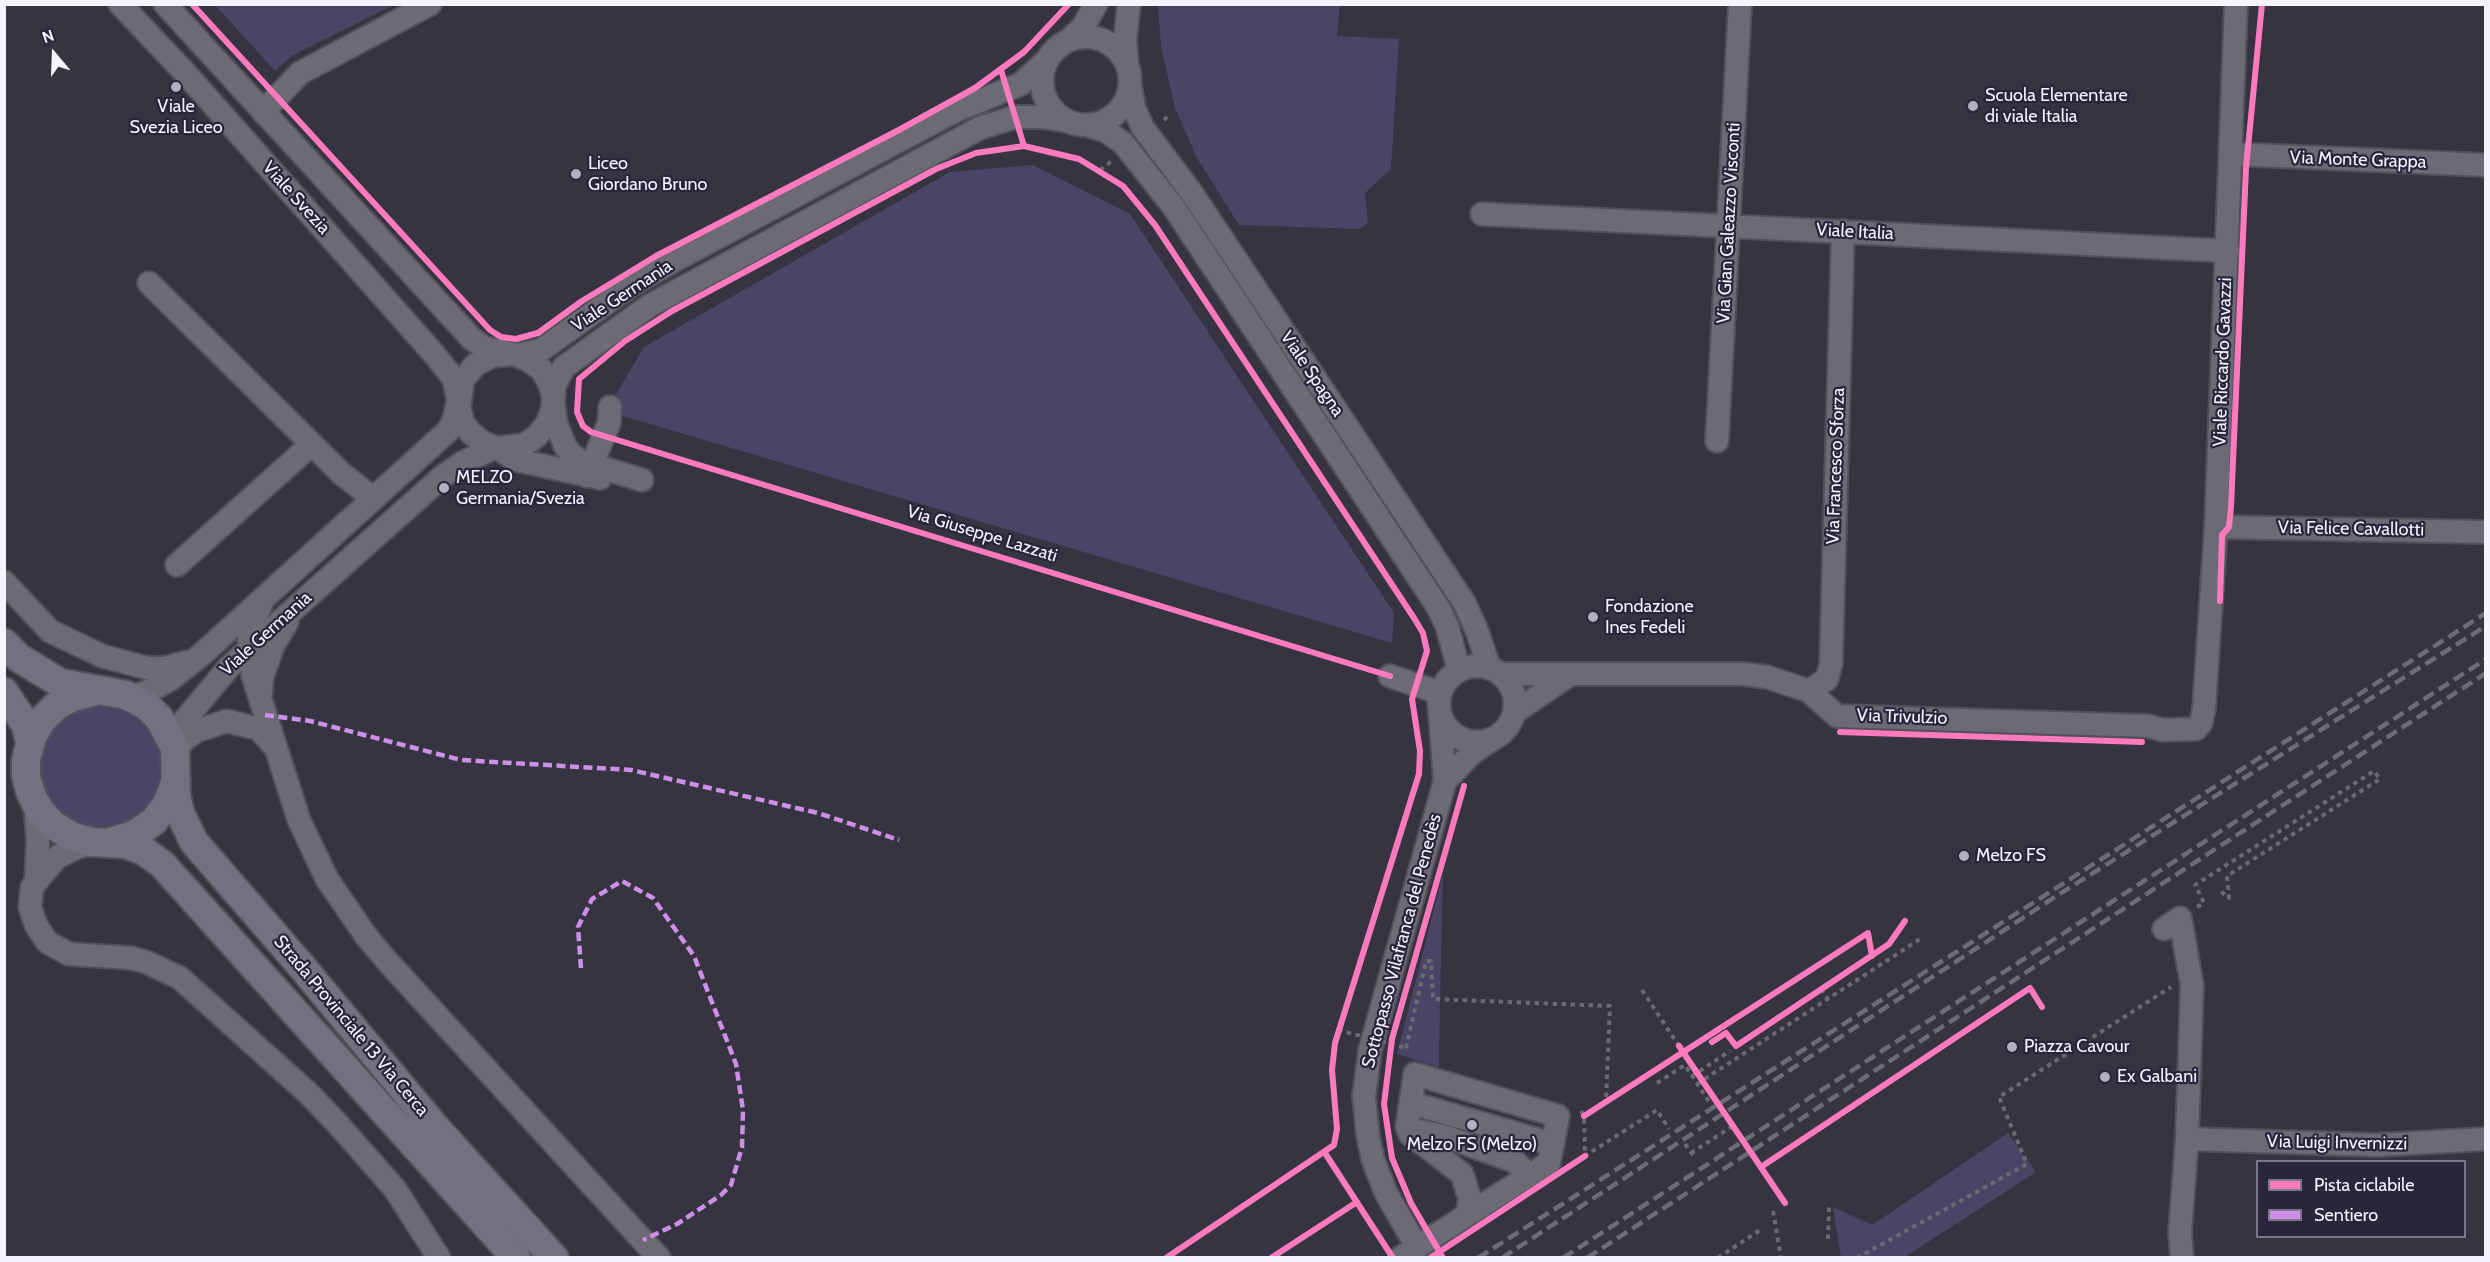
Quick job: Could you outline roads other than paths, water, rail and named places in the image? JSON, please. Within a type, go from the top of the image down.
[{"type":"main road","name":"Strada Provinciale 13 Via Cerca","points":[[4,643],[33,668],[60,683],[111,693],[140,702],[157,716],[170,734],[176,767],[176,795],[180,813],[201,851],[303,968],[434,1126],[554,1257]]},
{"type":"main road","name":"Strada Provinciale 13 Via Cerca","points":[[4,692],[26,725],[30,743]]},
{"type":"main road","name":"Strada Provinciale 13 Via Cerca","points":[[111,693],[79,695],[56,706],[39,724],[30,743],[26,774],[35,804],[47,820],[63,832],[80,839],[137,847],[162,864],[516,1257]]},
{"type":"main road","name":"Strada Provinciale 13 Via Cerca","points":[[101,842],[130,837],[151,824],[167,804],[176,767]]},
{"type":"street","name":"Viale Svezia","points":[[120,4],[188,76],[434,354],[453,379],[458,400]]},
{"type":"street","points":[[263,112],[300,73],[430,4]]},
{"type":"street","points":[[1095,4],[1083,27],[1053,50],[1042,73],[1043,93],[1052,110],[1076,123],[1102,122],[1116,113],[1124,102],[1129,75],[1125,40],[1129,4]]},
{"type":"street","name":"Via Gian Galeazzo Visconti","points":[[1717,441],[1740,4]]},
{"type":"street","name":"Viale Riccardo Gavazzi","points":[[2203,718],[2216,527],[2236,4]]},
{"type":"street","name":"Viale Svezia","points":[[167,5],[472,339],[485,348],[512,354]]},
{"type":"street","points":[[1069,40],[1088,36],[1103,40],[1118,50],[1129,75]]},
{"type":"street","name":"Viale Germania","points":[[512,354],[541,350],[596,309],[652,273],[955,111],[1021,84],[1047,60]]},
{"type":"street","name":"Viale Spagna","points":[[1129,75],[1134,108],[1143,128],[1191,192],[1465,604],[1495,671]]},
{"type":"street","name":"Viale Germania","points":[[553,402],[558,376],[569,363],[644,309],[689,282],[989,124],[1010,117],[1026,116],[1076,123]]},
{"type":"street","name":"Viale Spagna","points":[[1076,123],[1106,131],[1123,143],[1173,206],[1438,607],[1450,634],[1459,670]]},
{"type":"street","name":"Via Monte Grappa","points":[[2230,154],[2486,165]]},
{"type":"street","name":"Viale Italia","points":[[1482,214],[2228,251]]},
{"type":"street","name":"Via Francesco Sforza","points":[[1809,691],[1827,679],[1831,664],[1843,231]]},
{"type":"street","points":[[149,283],[342,474],[373,498]]},
{"type":"street","points":[[512,354],[526,359],[541,369],[550,384],[556,423],[565,446],[590,470],[516,460],[496,447],[482,442],[469,431],[460,416],[458,400],[463,380],[475,365],[492,356],[512,354]]},
{"type":"street","name":"Viale Germania","points":[[111,693],[133,696],[147,692],[171,679],[201,655],[448,430],[455,416],[458,400]]},
{"type":"street","points":[[496,447],[518,447],[536,438],[548,422],[553,402]]},
{"type":"street","points":[[590,470],[609,423],[610,407]]},
{"type":"street","points":[[177,566],[312,444]]},
{"type":"street","name":"Viale Germania","points":[[176,767],[179,732],[191,710],[213,683],[299,603],[442,477],[469,459],[496,447]]},
{"type":"street","name":"Via Felice Cavallotti","points":[[2216,527],[2486,532]]},
{"type":"street","name":"Viale Germania","points":[[4,582],[50,631],[102,656],[147,668],[180,664],[201,655]]},
{"type":"street","points":[[264,598],[251,626],[249,648],[251,666],[275,749],[315,858],[366,936],[659,1257]]},
{"type":"street","points":[[261,700],[262,677],[276,640],[299,603]]},
{"type":"street","points":[[1515,712],[1515,698],[1510,684],[1495,671],[1474,666],[1459,670],[1444,683],[1440,693],[1440,715],[1448,729],[1460,739],[1476,743],[1491,740],[1502,734],[1515,712],[1569,675]]},
{"type":"street","name":"Via Trivulzio","points":[[1495,671],[1569,675],[1743,674],[1767,677],[1809,691],[1837,716],[2148,726],[2163,730],[2190,731],[2196,729],[2203,718]]},
{"type":"street","points":[[1390,676],[1440,693]]},
{"type":"street","name":"Sottopasso Vilafranca del Penedès","points":[[1410,1235],[1383,1186],[1371,1153],[1364,1104],[1365,1080],[1370,1050],[1445,782],[1440,715]]},
{"type":"street","points":[[176,767],[184,740],[196,730],[228,721],[259,729],[275,749]]},
{"type":"street","name":"Sottopasso Vilafranca del Penedès","points":[[1445,782],[1472,753],[1491,740]]},
{"type":"street","points":[[35,804],[38,832],[36,880]]},
{"type":"street","points":[[101,842],[66,852],[53,860],[32,887],[30,907],[36,925],[47,942],[69,954],[110,956],[146,962],[180,978],[308,1093],[335,1121],[395,1189],[439,1257]]},
{"type":"street","points":[[2172,923],[2191,974],[2187,1139],[2180,1233],[2182,1257]]},
{"type":"street","points":[[1400,1257],[1530,1176],[1549,1163],[1558,1116],[1415,1074],[1407,1126],[1410,1134],[1462,1174],[1470,1199],[1467,1215]]},
{"type":"street","points":[[1411,1103],[1553,1144]]},
{"type":"street","points":[[1410,1134],[1419,1131],[1444,1136],[1514,1161],[1530,1176]]},
{"type":"street","name":"Via Luigi Invernizzi","points":[[2187,1139],[2358,1145],[2486,1139]]},
{"type":"railway","points":[[1478,1258],[2486,613]]},
{"type":"railway","points":[[1502,1258],[2058,895],[2486,626]]},
{"type":"railway","points":[[1563,1258],[2486,659]]},
{"type":"railway","points":[[1587,1258],[2486,673]]},
{"type":"place","name":"Viale Svezia Liceo","points":[[176,87]]},
{"type":"place","name":"Scuola Elementare di viale Italia","points":[[1973,106]]},
{"type":"place","name":"Liceo Giordano Bruno","points":[[576,174]]},
{"type":"place","name":"MELZO Germania/Svezia","points":[[444,488]]},
{"type":"place","name":"Fondazione Ines Fedeli","points":[[1593,617]]},
{"type":"place","name":"Melzo FS","points":[[1964,856]]},
{"type":"place","name":"Piazza Cavour","points":[[2012,1047]]},
{"type":"place","name":"Ex Galbani","points":[[2105,1077]]},
{"type":"place","name":"Melzo FS (Melzo)","points":[[1472,1125]]}]
